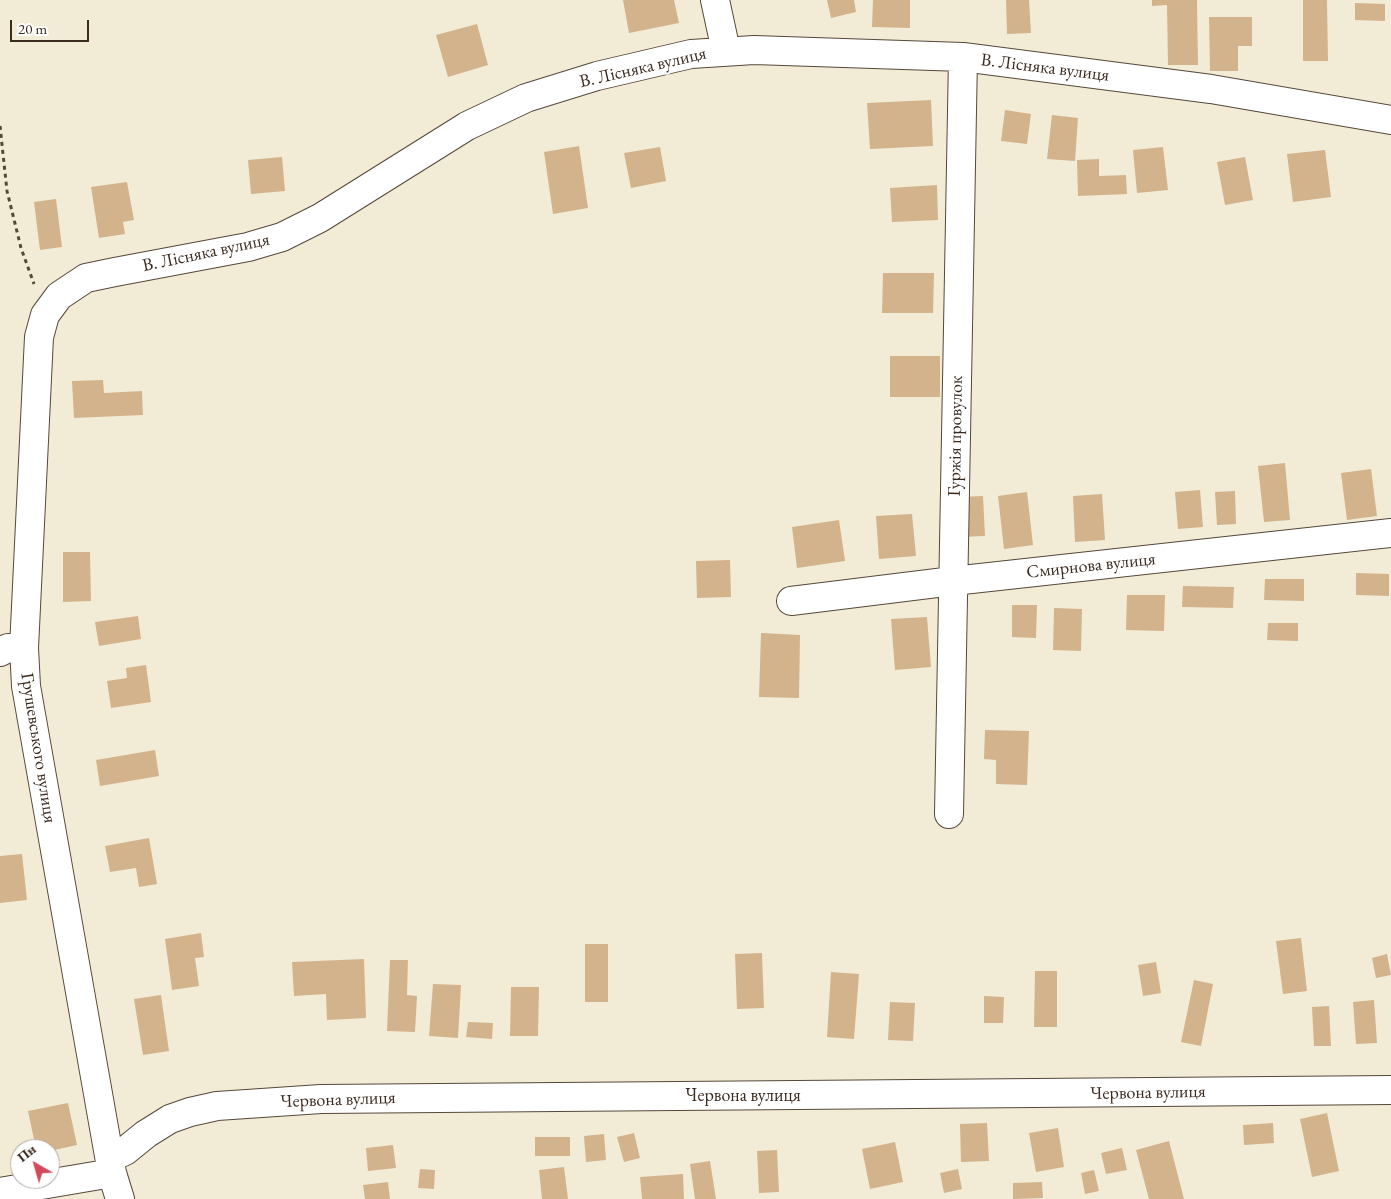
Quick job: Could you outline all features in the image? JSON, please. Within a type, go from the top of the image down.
[{"type":"street","points":[[715,0],[726,51]]},
{"type":"street","name":"В. Лісняка вулиця","points":[[52,306],[86,278],[248,247],[282,237],[320,218],[467,126],[526,98],[607,74],[691,54],[754,50],[963,57],[1211,89],[1391,120]]},
{"type":"street","name":"Гуржія провулок","points":[[948,814],[963,57]]},
{"type":"street","name":"Грушевського вулиця","points":[[52,306],[39,337],[12,650],[26,686],[111,1165],[120,1199]]},
{"type":"street","name":"Смирнова вулиця","points":[[791,601],[953,581],[1391,534]]},
{"type":"street","name":"Червона вулиця","points":[[0,1192],[111,1165],[146,1134],[170,1119],[217,1106],[312,1100],[1391,1090]]},
{"type":"path","points":[[0,126],[7,191],[20,248],[52,306]]},
{"type":"building","points":[[623,0],[674,0],[679,23],[629,33]]},
{"type":"building","points":[[827,0],[854,0],[856,12],[831,18]]},
{"type":"building","points":[[873,0],[910,0],[910,28],[872,27]]},
{"type":"building","points":[[1006,0],[1029,0],[1031,33],[1007,34]]},
{"type":"building","points":[[1152,0],[1197,0],[1198,65],[1168,65],[1167,5],[1152,6]]},
{"type":"building","points":[[1303,0],[1327,0],[1328,61],[1303,61]]},
{"type":"building","points":[[1355,3],[1385,4],[1385,21],[1355,20]]},
{"type":"building","points":[[1209,17],[1252,17],[1252,46],[1238,46],[1238,71],[1210,71]]},
{"type":"building","points":[[477,24],[488,65],[448,77],[436,35]]},
{"type":"building","points":[[931,100],[933,146],[870,149],[867,103]]},
{"type":"building","points":[[1005,110],[1031,114],[1027,144],[1001,141]]},
{"type":"building","points":[[1052,115],[1078,118],[1075,161],[1047,159]]},
{"type":"building","points":[[579,146],[588,208],[553,214],[544,152]]},
{"type":"building","points":[[660,147],[666,181],[631,188],[624,153]]},
{"type":"building","points":[[1163,147],[1168,190],[1137,193],[1133,150]]},
{"type":"building","points":[[1325,150],[1331,197],[1293,202],[1287,154]]},
{"type":"building","points":[[282,157],[285,191],[251,194],[248,160]]},
{"type":"building","points":[[1245,157],[1253,200],[1225,205],[1217,162]]},
{"type":"building","points":[[1099,159],[1099,176],[1126,175],[1127,194],[1078,196],[1077,160]]},
{"type":"building","points":[[127,182],[134,220],[123,222],[125,234],[99,238],[91,187]]},
{"type":"building","points":[[937,185],[938,220],[892,222],[890,188]]},
{"type":"building","points":[[56,199],[62,247],[40,250],[34,202]]},
{"type":"building","points":[[883,273],[934,273],[933,313],[882,313]]},
{"type":"building","points":[[890,356],[940,356],[940,397],[890,397]]},
{"type":"building","points":[[103,380],[104,393],[142,391],[143,415],[74,418],[72,381]]},
{"type":"building","points":[[1285,463],[1290,520],[1264,522],[1258,466]]},
{"type":"building","points":[[1371,469],[1377,516],[1347,520],[1341,473]]},
{"type":"building","points":[[1200,490],[1203,527],[1178,529],[1175,492]]},
{"type":"building","points":[[1235,491],[1236,524],[1217,525],[1215,492]]},
{"type":"building","points":[[1027,492],[1033,545],[1004,549],[998,496]]},
{"type":"building","points":[[1102,494],[1105,540],[1075,542],[1073,496]]},
{"type":"building","points":[[983,496],[985,536],[961,537],[960,497]]},
{"type":"building","points":[[912,514],[916,556],[879,559],[876,516]]},
{"type":"building","points":[[839,520],[845,561],[797,568],[792,527]]},
{"type":"building","points":[[63,552],[90,552],[91,601],[63,602]]},
{"type":"building","points":[[730,560],[731,597],[697,598],[696,561]]},
{"type":"building","points":[[1356,573],[1389,574],[1389,596],[1356,595]]},
{"type":"building","points":[[1265,579],[1304,579],[1304,601],[1264,600]]},
{"type":"building","points":[[1183,586],[1234,587],[1233,608],[1182,607]]},
{"type":"building","points":[[1127,595],[1165,595],[1164,631],[1126,630]]},
{"type":"building","points":[[1012,605],[1037,605],[1036,638],[1012,637]]},
{"type":"building","points":[[1054,608],[1082,609],[1081,651],[1053,650]]},
{"type":"building","points":[[138,616],[141,639],[99,646],[95,622]]},
{"type":"building","points":[[927,617],[931,667],[895,670],[891,619]]},
{"type":"building","points":[[1268,623],[1298,623],[1298,641],[1267,640]]},
{"type":"building","points":[[761,633],[800,635],[799,698],[759,697]]},
{"type":"building","points":[[146,665],[151,702],[111,708],[107,681],[127,678],[126,668]]},
{"type":"building","points":[[985,730],[1029,731],[1027,785],[996,784],[996,760],[984,759]]},
{"type":"building","points":[[155,750],[159,776],[100,786],[96,760]]},
{"type":"building","points":[[149,838],[157,884],[139,887],[136,868],[110,872],[105,846]]},
{"type":"building","points":[[22,854],[27,900],[0,903],[0,856]]},
{"type":"building","points":[[201,933],[204,957],[195,958],[199,986],[172,990],[165,939]]},
{"type":"building","points":[[1301,938],[1307,991],[1283,994],[1276,941]]},
{"type":"building","points":[[585,944],[608,944],[608,1002],[585,1002]]},
{"type":"building","points":[[762,953],[764,1008],[737,1009],[735,954]]},
{"type":"building","points":[[1387,954],[1391,975],[1376,978],[1372,958]]},
{"type":"building","points":[[364,959],[366,1018],[327,1020],[326,994],[294,996],[292,962]]},
{"type":"building","points":[[390,960],[408,960],[407,995],[417,996],[415,1032],[387,1031]]},
{"type":"building","points":[[1156,962],[1161,993],[1143,996],[1138,965]]},
{"type":"building","points":[[1035,971],[1057,971],[1057,1027],[1034,1027]]},
{"type":"building","points":[[831,972],[859,974],[854,1039],[827,1037]]},
{"type":"building","points":[[1194,980],[1213,984],[1201,1046],[1181,1042]]},
{"type":"building","points":[[433,984],[461,985],[458,1038],[429,1036]]},
{"type":"building","points":[[511,987],[539,987],[538,1036],[510,1036]]},
{"type":"building","points":[[161,995],[169,1051],[143,1055],[134,999]]},
{"type":"building","points":[[984,996],[1004,997],[1003,1023],[984,1023]]},
{"type":"building","points":[[1374,1000],[1377,1043],[1356,1044],[1353,1002]]},
{"type":"building","points":[[890,1002],[915,1003],[913,1041],[888,1040]]},
{"type":"building","points":[[1329,1006],[1331,1046],[1314,1046],[1312,1007]]},
{"type":"building","points":[[468,1022],[493,1023],[492,1039],[466,1037]]},
{"type":"building","points":[[68,1103],[77,1145],[60,1149],[60,1139],[34,1139],[28,1111]]},
{"type":"building","points":[[1327,1113],[1339,1171],[1312,1177],[1300,1119]]},
{"type":"building","points":[[987,1123],[989,1161],[961,1162],[960,1124]]},
{"type":"building","points":[[1273,1123],[1274,1143],[1244,1145],[1243,1125]]},
{"type":"building","points":[[1058,1128],[1064,1167],[1036,1172],[1029,1133]]},
{"type":"building","points":[[634,1133],[640,1158],[624,1162],[617,1137]]},
{"type":"building","points":[[604,1134],[606,1160],[586,1162],[584,1136]]},
{"type":"building","points":[[535,1137],[570,1137],[570,1156],[535,1156]]},
{"type":"building","points":[[1169,1141],[1184,1199],[1149,1199],[1136,1150]]},
{"type":"building","points":[[895,1142],[903,1182],[870,1189],[862,1149]]},
{"type":"building","points":[[393,1145],[396,1168],[368,1171],[366,1148]]},
{"type":"building","points":[[1122,1148],[1127,1170],[1106,1174],[1101,1153]]},
{"type":"building","points":[[777,1150],[779,1192],[759,1193],[757,1151]]},
{"type":"building","points":[[710,1161],[716,1199],[695,1199],[690,1164]]},
{"type":"building","points":[[564,1167],[568,1199],[542,1199],[539,1170]]},
{"type":"building","points":[[420,1169],[435,1170],[434,1189],[418,1188]]},
{"type":"building","points":[[958,1169],[962,1189],[944,1193],[940,1173]]},
{"type":"building","points":[[1094,1170],[1099,1191],[1085,1194],[1081,1173]]},
{"type":"building","points":[[683,1174],[684,1199],[642,1199],[640,1177]]},
{"type":"building","points":[[388,1182],[390,1199],[365,1199],[363,1185]]},
{"type":"building","points":[[1042,1182],[1043,1198],[1013,1199],[1013,1183]]}]
